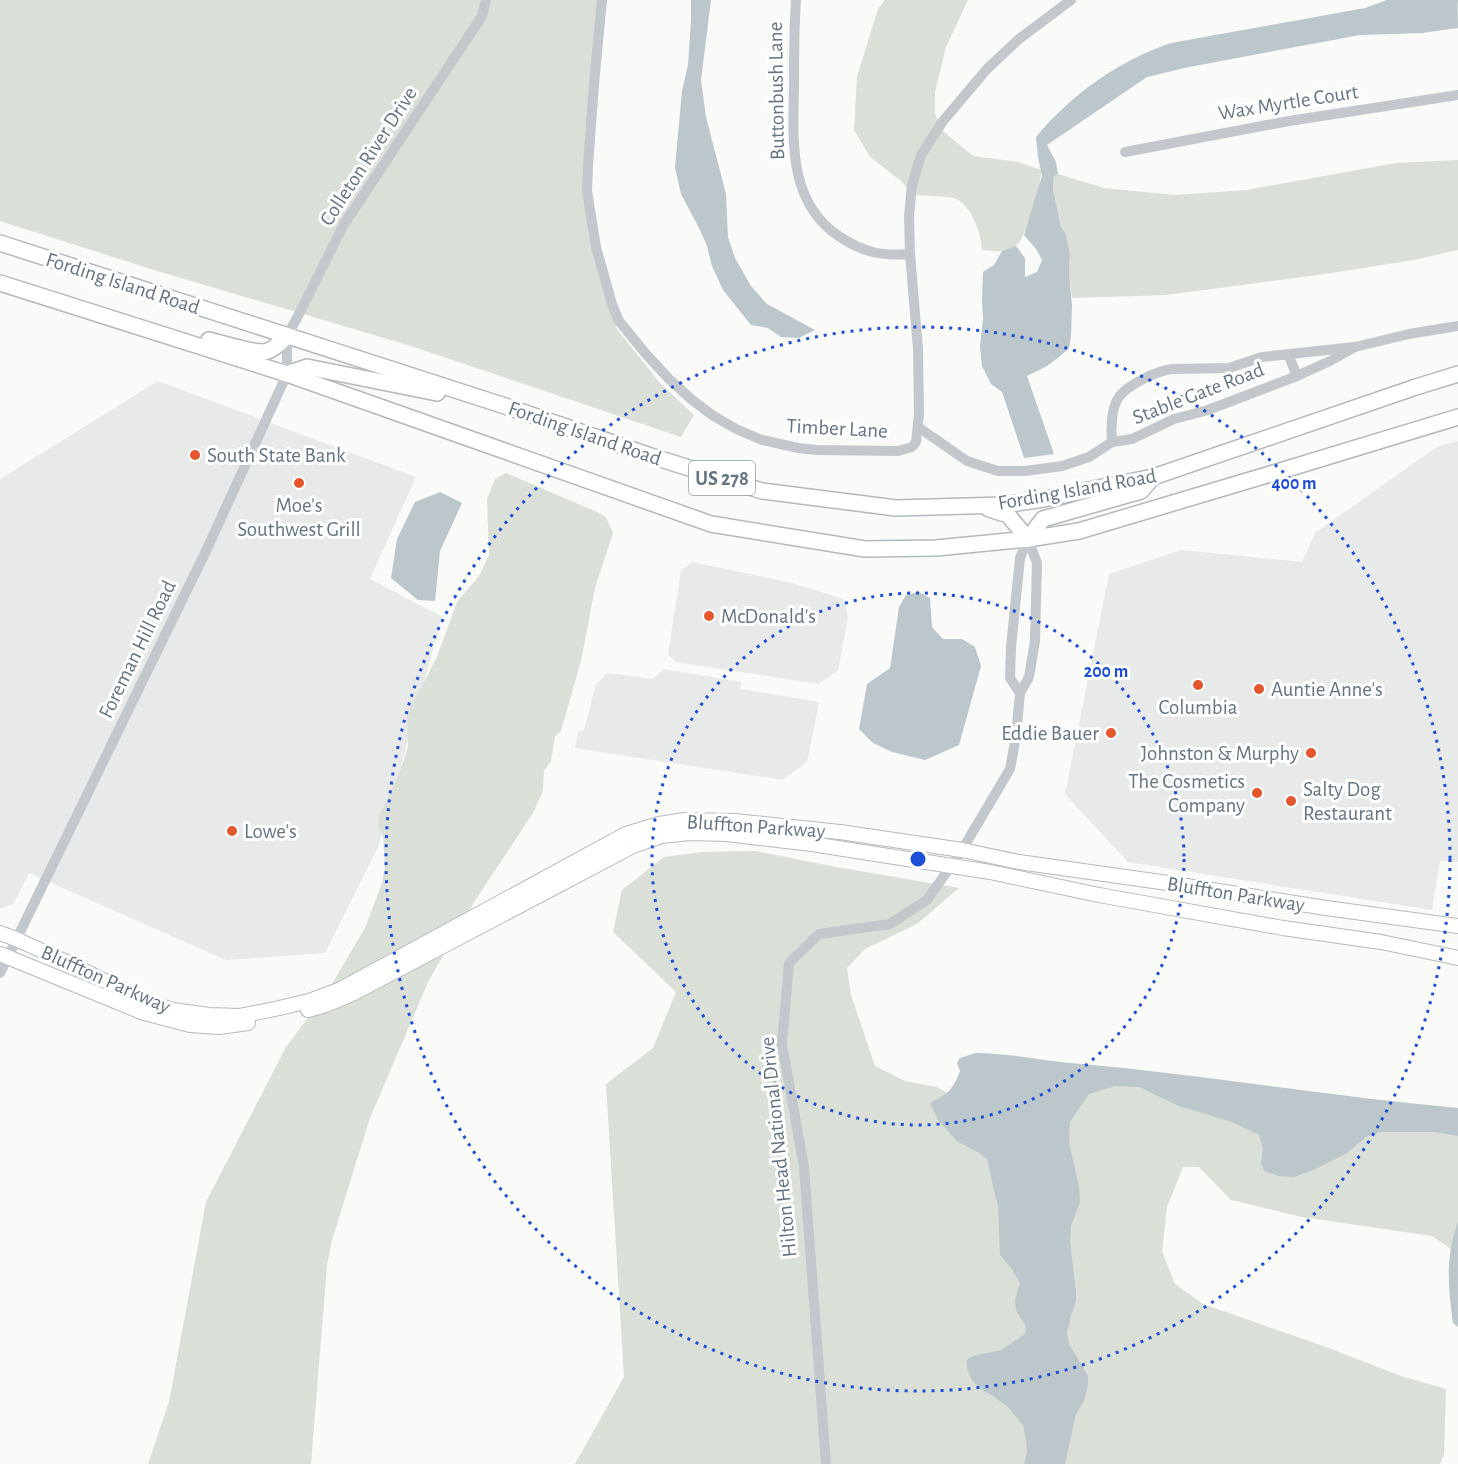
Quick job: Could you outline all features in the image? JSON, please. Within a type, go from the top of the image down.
[{"type":"highway","name":"Fording Island Road","points":[[0,243],[762,491],[896,508],[1004,505],[1153,477],[1458,374]]},
{"type":"highway","name":"Fording Island Road","points":[[0,283],[287,374],[711,524],[865,549],[936,548],[1028,539],[1079,531],[1458,417]]},
{"type":"highway","points":[[92,312],[254,351],[265,352],[276,347],[287,336]]},
{"type":"highway","points":[[287,374],[307,367],[505,406]]},
{"type":"highway","points":[[1416,387],[1458,382]]},
{"type":"highway","points":[[977,506],[1008,515],[1028,539],[1042,519],[1141,491],[1153,477]]},
{"type":"main road","name":"Bluffton Parkway","points":[[0,933],[150,1003],[173,1011],[239,1016],[309,1001],[340,989],[626,834],[659,824],[685,820],[734,820],[840,832],[962,850],[1019,862],[1458,926]]},
{"type":"main road","name":"Bluffton Parkway","points":[[3,956],[144,1013],[189,1025],[219,1027],[299,1013],[354,993],[633,846],[662,836],[689,833],[769,838],[990,872],[1099,896],[1283,928],[1381,942],[1458,958]]},
{"type":"street","name":"Colleton River Drive","points":[[287,336],[343,226],[482,16],[486,0]]},
{"type":"street","name":"Timber Lane","points":[[602,0],[587,191],[596,247],[615,313],[624,329],[661,371],[691,399],[724,423],[762,440],[787,447],[807,449],[898,451],[912,447],[918,427],[918,349],[909,215],[915,170],[924,148],[954,106],[987,69],[1018,39],[1071,0]]},
{"type":"street","name":"Buttonbush Lane","points":[[796,0],[794,143],[797,174],[804,196],[819,219],[847,242],[879,254],[910,254]]},
{"type":"street","name":"Wax Myrtle Court","points":[[1125,152],[1289,120],[1458,95]]},
{"type":"street","name":"Stable Gate Road","points":[[1113,442],[1112,431],[1119,396],[1152,374],[1173,369],[1229,368],[1262,357],[1354,347],[1409,334],[1458,326]]},
{"type":"street","name":"Foreman Hill Road","points":[[0,973],[3,956],[16,939],[201,561],[287,374],[287,336]]},
{"type":"street","name":"Stable Gate Road","points":[[918,427],[968,461],[998,471],[1025,471],[1062,466],[1089,457],[1113,442],[1132,439],[1174,419],[1208,410],[1297,376],[1354,347]]},
{"type":"street","name":"Stable Gate Road","points":[[1288,354],[1297,376]]},
{"type":"street","name":"Hilton Head National Drive","points":[[1020,693],[1010,678],[1011,647],[1020,558],[1028,539]]},
{"type":"street","name":"Hilton Head National Drive","points":[[826,1464],[804,1167],[782,1044],[789,963],[819,934],[890,924],[927,900],[952,866],[1010,769],[1020,693],[1029,677],[1035,640],[1036,562],[1028,539]]},
{"type":"street","points":[[1016,601],[1036,603]]},
{"type":"shaded area","points":[[0,0],[598,0],[583,192],[592,248],[616,328],[660,383],[694,415],[681,437],[411,346],[154,270],[0,221]]},
{"type":"shaded area","points":[[691,0],[711,0],[701,80],[706,117],[726,194],[728,237],[735,258],[751,286],[767,304],[815,330],[799,338],[781,337],[768,328],[751,325],[723,290],[700,230],[681,194],[675,167],[682,91],[688,65]]},
{"type":"shaded area","points":[[885,0],[968,0],[946,47],[935,92],[935,114],[944,132],[973,156],[1018,162],[1041,170],[1032,211],[1024,234],[1015,247],[1003,251],[982,250],[975,222],[963,203],[954,198],[914,195],[900,180],[870,157],[854,130],[857,77],[878,9]]},
{"type":"shaded area","points":[[1387,0],[1458,0],[1458,28],[1422,33],[1360,35],[1147,77],[1047,145],[1056,162],[1058,174],[1054,176],[1053,189],[1061,227],[1066,234],[1070,254],[1071,336],[1069,348],[1047,366],[1027,376],[1054,454],[1024,458],[1002,392],[991,384],[982,366],[980,346],[983,319],[983,272],[994,265],[1002,251],[1016,246],[1025,258],[1025,277],[1037,272],[1042,260],[1024,235],[1042,176],[1036,137],[1080,93],[1115,69],[1152,50],[1171,43],[1365,8]]},
{"type":"shaded area","points":[[1458,160],[1458,250],[1414,260],[1325,274],[1166,295],[1072,298],[1069,273],[1070,254],[1066,234],[1061,227],[1053,188],[1054,176],[1058,174],[1104,188],[1176,195],[1246,190],[1396,163]]},
{"type":"shaded area","points":[[158,381],[416,477],[370,579],[442,617],[379,845],[325,953],[226,960],[29,873],[14,903],[0,909],[0,479]]},
{"type":"shaded area","points":[[1458,441],[1458,862],[1440,861],[1432,910],[1128,862],[1065,794],[1109,574],[1181,550],[1302,562],[1315,533],[1438,446]]},
{"type":"shaded area","points":[[506,473],[606,517],[613,533],[595,588],[581,661],[561,731],[555,736],[551,762],[544,770],[543,791],[533,813],[476,899],[429,980],[370,1118],[332,1240],[327,1265],[311,1464],[148,1464],[169,1402],[206,1202],[286,1047],[326,994],[365,928],[381,886],[385,867],[383,835],[378,825],[379,816],[389,797],[408,747],[407,714],[437,657],[457,602],[479,576],[489,555],[487,499],[495,479]]},
{"type":"shaded area","points":[[440,492],[462,503],[440,551],[435,601],[418,600],[391,578],[397,539],[415,502]]},
{"type":"shaded area","points":[[692,562],[792,583],[844,599],[848,618],[838,670],[819,684],[676,662],[668,654],[681,571]]},
{"type":"shaded area","points":[[919,592],[930,598],[932,627],[943,639],[962,639],[975,647],[981,666],[959,745],[925,760],[892,752],[873,743],[859,729],[867,684],[890,668],[899,607],[906,595]]},
{"type":"shaded area","points":[[664,669],[742,682],[740,689],[819,702],[807,762],[783,780],[575,748],[578,731],[584,730],[596,684],[608,673],[653,679]]},
{"type":"shaded area","points":[[756,851],[959,888],[917,924],[865,949],[847,968],[851,995],[875,1066],[905,1081],[937,1087],[975,1110],[1030,1246],[1034,1464],[575,1464],[624,1377],[606,1084],[653,1048],[676,992],[613,932],[622,890],[664,857],[702,852]]},
{"type":"shaded area","points":[[975,1053],[1167,1073],[1458,1108],[1458,1136],[1434,1132],[1380,1132],[1366,1137],[1347,1153],[1311,1171],[1294,1177],[1279,1176],[1264,1171],[1261,1163],[1263,1148],[1259,1135],[1232,1122],[1179,1106],[1139,1087],[1115,1086],[1089,1094],[1070,1122],[1069,1143],[1079,1186],[1080,1202],[1071,1226],[1070,1241],[1076,1301],[1067,1333],[1069,1344],[1088,1376],[1088,1386],[1084,1401],[1076,1414],[1065,1464],[1024,1464],[1027,1452],[1023,1425],[1007,1406],[972,1381],[966,1362],[973,1356],[1001,1350],[1025,1334],[1026,1327],[1016,1310],[1015,1300],[1020,1283],[1000,1255],[998,1205],[987,1159],[957,1141],[938,1120],[930,1103],[945,1094],[955,1083],[960,1071],[957,1063],[960,1058]]},
{"type":"shaded area","points":[[1076,1078],[1458,1117],[1458,1254],[1432,1236],[1302,1217],[1231,1200],[1199,1167],[1183,1167],[1167,1207],[1162,1251],[1175,1284],[1203,1304],[1401,1376],[1446,1389],[1444,1455],[1440,1464],[1047,1464],[1051,1242]]},
{"type":"shaded area","points":[[1458,1222],[1458,1327],[1453,1323],[1449,1260]]},
{"type":"place","name":"South State Bank","points":[[195,455]]},
{"type":"place","name":"Moe's Southwest Grill","points":[[299,483]]},
{"type":"place","name":"McDonald's","points":[[709,616]]},
{"type":"place","name":"Columbia","points":[[1198,685]]},
{"type":"place","name":"Auntie Anne's","points":[[1259,689]]},
{"type":"place","name":"Eddie Bauer","points":[[1111,733]]},
{"type":"place","name":"Johnston & Murphy","points":[[1311,753]]},
{"type":"place","name":"The Cosmetics Company","points":[[1257,793]]},
{"type":"place","name":"Salty Dog Restaurant","points":[[1291,801]]},
{"type":"place","name":"Lowe's","points":[[232,831]]}]
